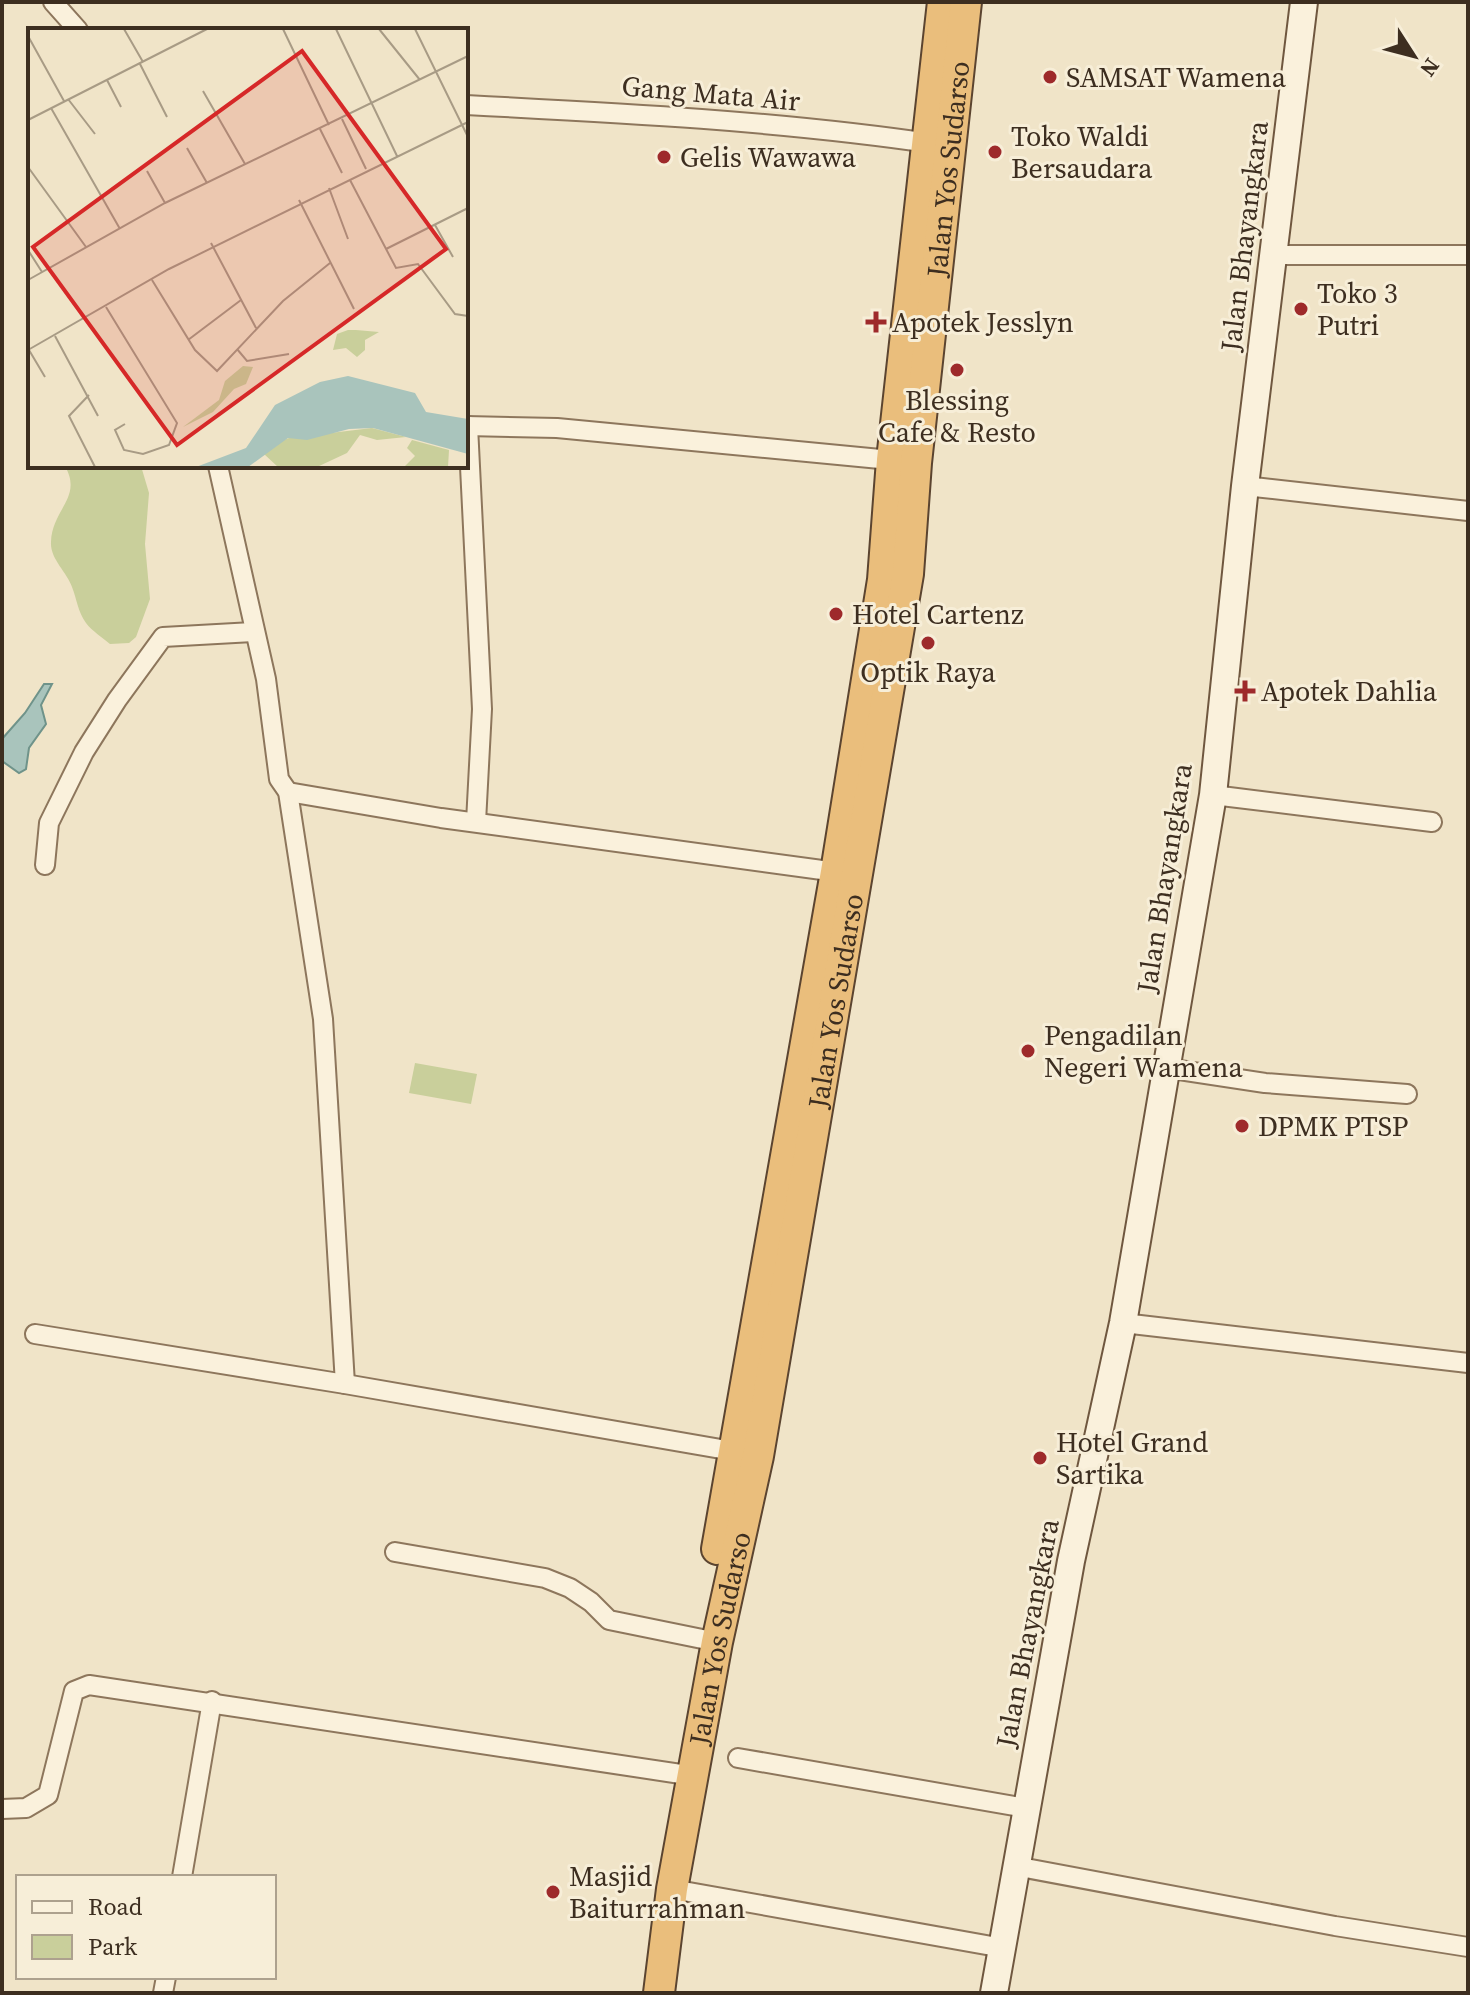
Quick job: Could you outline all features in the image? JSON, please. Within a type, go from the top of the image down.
[{"type":"highway","name":"Jalan Yos Sudarso","points":[[644,1993],[747,1454],[847,874],[883,580],[904,462],[938,145],[943,2]]},
{"type":"highway","name":"Jalan Yos Sudarso","points":[[938,145],[966,2]]},
{"type":"highway","name":"Jalan Yos Sudarso","points":[[659,1993],[686,1774]]},
{"type":"main road","name":"Jalan Bhayangkara","points":[[994,1993],[1071,1561],[1123,1323],[1213,795],[1245,486],[1304,2]]},
{"type":"street","points":[[53,2],[76,28]]},
{"type":"street","name":"Gang Mata Air","points":[[468,105],[712,120],[938,145]]},
{"type":"street","points":[[1273,255],[1468,255]]},
{"type":"street","points":[[468,426],[557,428],[904,462]]},
{"type":"street","points":[[468,445],[482,709],[476,822]]},
{"type":"street","points":[[218,468],[266,679],[279,779],[288,792],[323,1019],[345,1384]]},
{"type":"street","points":[[1245,486],[1468,511]]},
{"type":"street","points":[[45,865],[49,823],[84,752],[163,637],[253,632]]},
{"type":"street","points":[[288,792],[847,874]]},
{"type":"street","points":[[1213,795],[1432,822]]},
{"type":"street","points":[[1166,1068],[1265,1083],[1407,1094]]},
{"type":"street","points":[[1123,1323],[1468,1363]]},
{"type":"street","points":[[35,1334],[747,1454]]},
{"type":"street","points":[[395,1552],[545,1578],[570,1588],[591,1602],[609,1620],[709,1641]]},
{"type":"street","points":[[2,1809],[26,1808],[48,1795],[74,1691],[89,1685],[686,1774]]},
{"type":"street","points":[[182,1875],[212,1701]]},
{"type":"street","points":[[738,1758],[1026,1808]]},
{"type":"street","points":[[1015,1866],[1335,1926],[1468,1947]]},
{"type":"street","points":[[672,1889],[1003,1948]]},
{"type":"green space","points":[[66,468],[142,468],[149,493],[145,544],[150,599],[136,637],[129,643],[110,644],[88,626],[81,615],[70,581],[53,554],[53,531],[69,495],[70,477]]},
{"type":"green space","points":[[415,1063],[477,1074],[471,1104],[409,1093]]},
{"type":"water","points":[[44,684],[52,684],[41,705],[46,724],[29,748],[26,769],[19,773],[2,761],[2,739],[25,713]]},
{"type":"place","name":"SAMSAT Wamena","points":[[1050,77]]},
{"type":"place","name":"Toko Waldi Bersaudara","points":[[995,152]]},
{"type":"place","name":"Gelis Wawawa","points":[[664,157]]},
{"type":"place","name":"Toko 3 Putri","points":[[1301,309]]},
{"type":"place","name":"Apotek Jesslyn","points":[[876,322]]},
{"type":"place","name":"Blessing Cafe & Resto","points":[[957,370]]},
{"type":"place","name":"Hotel Cartenz","points":[[836,614]]},
{"type":"place","name":"Optik Raya","points":[[928,643]]},
{"type":"place","name":"Apotek Dahlia","points":[[1245,691]]},
{"type":"place","name":"Pengadilan Negeri Wamena","points":[[1028,1051]]},
{"type":"place","name":"DPMK PTSP","points":[[1242,1126]]},
{"type":"place","name":"Hotel Grand Sartika","points":[[1040,1458]]},
{"type":"place","name":"Masjid Baiturrahman","points":[[553,1892]]}]
